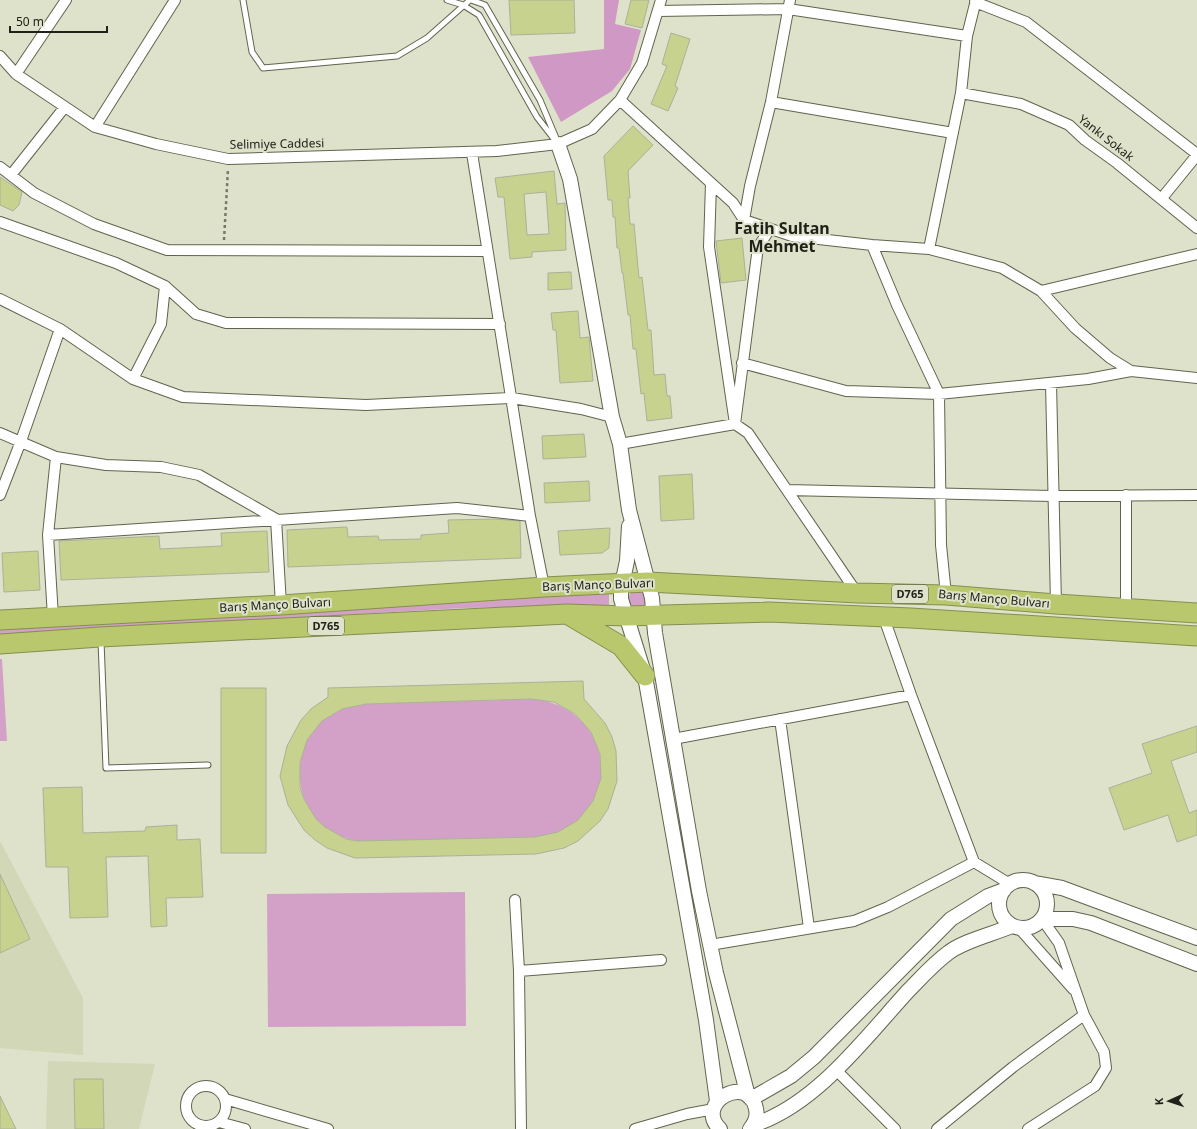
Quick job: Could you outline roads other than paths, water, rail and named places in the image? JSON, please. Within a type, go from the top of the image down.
[{"type":"highway","name":"Barış Manço Bulvarı","points":[[0,620],[281,605],[544,587],[648,582],[857,593],[946,594],[1056,604],[1197,613]]},
{"type":"highway","name":"Barış Manço Bulvarı","points":[[0,644],[100,637],[567,614],[626,616],[769,612],[1197,636]]},
{"type":"highway","points":[[567,614],[620,646],[645,676]]},
{"type":"street","points":[[16,74],[66,0]]},
{"type":"street","points":[[95,127],[175,0]]},
{"type":"street","name":"Selimiye Caddesi","points":[[0,56],[16,72],[16,74],[64,108],[95,127],[156,144],[228,159],[472,153],[558,144],[592,129],[620,100],[642,63],[661,0]]},
{"type":"street","points":[[929,249],[961,93],[967,36],[975,1],[1026,22],[1197,154],[1162,198]]},
{"type":"street","points":[[658,11],[789,4],[967,36]]},
{"type":"street","points":[[744,220],[750,186],[771,102],[789,4]]},
{"type":"street","name":"Yankı Sokak","points":[[961,93],[1021,104],[1069,125],[1085,140],[1162,198],[1197,228]]},
{"type":"street","points":[[620,100],[733,202],[744,220],[792,236],[872,245],[929,249],[1002,268],[1041,291],[1075,328],[1110,358],[1131,371]]},
{"type":"street","points":[[771,102],[953,134]]},
{"type":"street","points":[[11,175],[64,108]]},
{"type":"street","points":[[558,144],[570,179],[612,417],[620,444],[629,510],[652,598],[653,615],[673,739],[699,891],[710,945],[750,1098],[757,1113],[752,1128]]},
{"type":"street","points":[[472,153],[530,516],[544,587]]},
{"type":"street","points":[[0,167],[34,193],[94,224],[167,250],[487,251]]},
{"type":"street","points":[[711,183],[709,246],[735,424]]},
{"type":"street","points":[[0,222],[116,263],[166,286],[196,314],[226,323],[500,324]]},
{"type":"street","points":[[735,424],[758,247],[770,229]]},
{"type":"street","points":[[872,245],[897,305],[939,394],[941,545],[946,594]]},
{"type":"street","points":[[1041,291],[1197,254]]},
{"type":"street","points":[[133,379],[161,324],[166,286]]},
{"type":"street","points":[[0,299],[60,329],[133,379],[183,397],[237,401],[366,406],[512,398],[581,409],[612,417]]},
{"type":"street","points":[[0,495],[22,441],[60,329]]},
{"type":"street","points":[[742,363],[846,391],[939,394],[1088,379],[1131,371],[1197,378]]},
{"type":"street","points":[[1051,383],[1056,604]]},
{"type":"street","points":[[620,444],[735,424],[748,433],[857,593]]},
{"type":"street","points":[[0,433],[22,441],[56,457],[106,465],[161,467],[199,475],[276,519]]},
{"type":"street","points":[[53,616],[48,535],[56,457]]},
{"type":"street","points":[[787,490],[1053,496],[1197,495]]},
{"type":"street","points":[[1126,495],[1126,608]]},
{"type":"street","points":[[48,535],[457,508],[530,516]]},
{"type":"street","points":[[629,510],[628,561],[622,583],[621,599],[645,676],[706,1020],[716,1105],[714,1118],[720,1129]]},
{"type":"street","points":[[276,519],[281,605]]},
{"type":"street","points":[[884,618],[911,695],[974,862],[1007,887]]},
{"type":"street","points":[[673,739],[911,695]]},
{"type":"street","points":[[780,719],[809,928]]},
{"type":"street","points":[[710,945],[854,921],[888,907],[974,862]]},
{"type":"street","points":[[750,1098],[791,1076],[814,1057],[950,919],[988,896],[1022,880],[1062,888],[1197,938]]},
{"type":"street","points":[[752,1128],[785,1111],[836,1070],[927,971],[949,952],[1015,927],[1032,927],[1042,919],[1046,912],[1046,895],[1041,888],[1034,883]]},
{"type":"street","points":[[1007,887],[1000,899],[1000,910],[1004,919],[1015,927],[1076,994]]},
{"type":"street","points":[[515,900],[519,971],[522,1129]]},
{"type":"street","points":[[1042,919],[1073,919],[1092,923],[1197,964]]},
{"type":"street","points":[[1028,1129],[1095,1086],[1106,1068],[1104,1052],[1084,1015],[1059,943],[1042,919]]},
{"type":"street","points":[[519,971],[661,960]]},
{"type":"street","points":[[937,1129],[1012,1067],[1084,1015]]},
{"type":"street","points":[[836,1070],[895,1129]]},
{"type":"street","points":[[204,1086],[213,1087],[220,1091],[225,1099],[225,1111],[219,1122],[211,1126],[203,1127],[195,1124],[189,1118],[186,1110],[186,1101],[196,1088],[204,1086]]},
{"type":"street","points":[[635,1129],[716,1105],[721,1097],[732,1092],[738,1092],[750,1098]]},
{"type":"street","points":[[225,1099],[328,1129]]},
{"type":"street","points":[[186,1129],[189,1118]]},
{"type":"street","points":[[219,1122],[245,1129]]},
{"type":"lane","points":[[243,0],[252,52],[263,68],[397,56],[427,38],[463,5],[471,0],[485,5],[540,100],[558,144]]},
{"type":"lane","points":[[447,0],[463,5],[479,15],[538,117],[558,144]]},
{"type":"lane","points":[[100,637],[106,768],[208,765]]},
{"type":"district","name":"Fatih Sultan Mehmet","points":[[782,237]]}]
